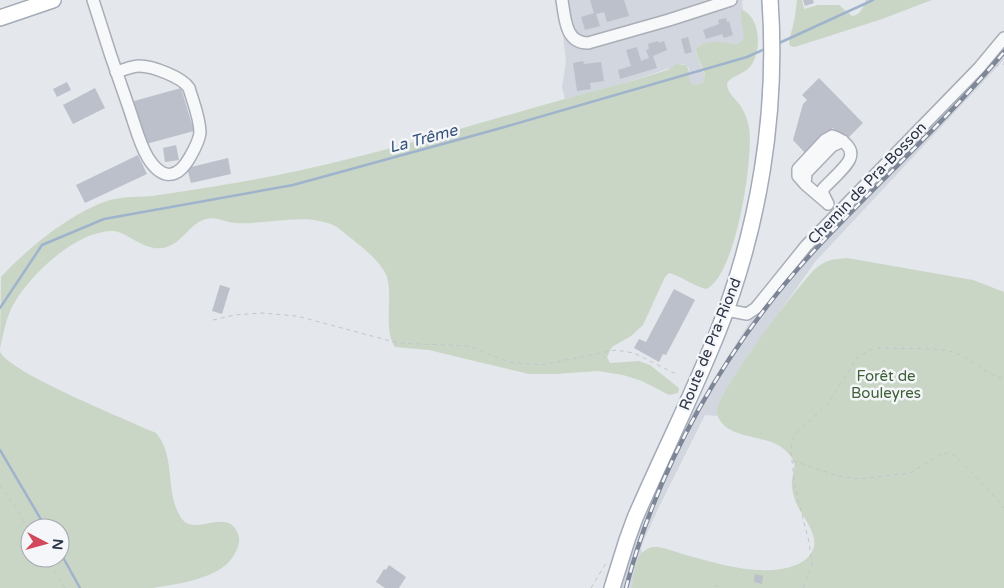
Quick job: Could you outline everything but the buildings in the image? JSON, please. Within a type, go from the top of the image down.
[{"type":"main road","points":[[0,18],[53,0]]},
{"type":"main road","name":"Route de Pra-Riond","points":[[612,588],[639,510],[706,359],[726,310],[742,263],[756,203],[767,131],[771,69],[770,0]]},
{"type":"street","points":[[93,0],[116,72],[148,157],[160,172],[167,175],[177,173],[192,155],[200,132],[189,88],[186,83],[148,67],[138,66],[116,72]]},
{"type":"street","points":[[562,0],[566,23],[571,36],[577,42],[588,43],[731,0]]},
{"type":"street","name":"Chemin de Pra-Bosson","points":[[726,310],[744,314],[753,311],[806,246],[979,68],[1004,38]]},
{"type":"street","points":[[828,204],[823,194],[823,189],[850,160],[851,152],[848,145],[839,138],[832,136],[825,140],[798,170],[798,176],[805,184],[838,213]]},
{"type":"path","points":[[213,320],[261,312],[297,316],[398,343],[469,346],[509,362],[540,365],[616,350],[634,353],[678,375]]},
{"type":"path","points":[[803,588],[812,565],[809,542],[795,487],[792,441],[799,430],[827,405],[857,358],[869,350],[895,349],[953,352],[961,355],[987,373],[1004,379]]},
{"type":"path","points":[[792,461],[838,476],[860,479],[910,473],[941,454],[949,453],[955,456],[1004,508]]},
{"type":"path","points":[[0,485],[22,518]]},
{"type":"path","points":[[591,588],[604,565],[612,560],[621,558]]},
{"type":"path","points":[[52,568],[65,588]]},
{"type":"path","points":[[714,585],[722,588]]},
{"type":"shaded area","points":[[559,0],[744,0],[742,1],[743,10],[740,15],[745,33],[743,40],[739,44],[712,42],[700,45],[697,48],[696,54],[705,75],[703,82],[697,85],[689,81],[689,68],[681,64],[629,82],[565,99],[562,87],[566,62]]},
{"type":"shaded area","points":[[1004,45],[1004,59],[1000,64],[815,262],[737,372],[717,408],[717,416],[705,415],[643,542],[642,554],[636,564],[632,588],[620,588],[648,504],[664,469],[688,420],[751,320],[808,251]]},
{"type":"green space","points":[[797,0],[802,0],[804,9],[818,5],[839,5],[852,16],[860,12],[866,0],[932,0],[882,19],[795,47],[790,46],[789,42]]},
{"type":"green space","points":[[743,10],[749,14],[756,28],[758,45],[754,61],[750,67],[727,83],[730,93],[746,116],[750,142],[746,188],[741,214],[726,263],[717,280],[706,289],[669,273],[665,277],[643,325],[631,336],[612,347],[607,357],[610,363],[639,361],[650,365],[679,388],[678,393],[669,395],[642,381],[623,375],[598,371],[529,374],[429,350],[395,347],[391,340],[389,322],[389,285],[384,270],[379,263],[337,227],[325,222],[301,219],[236,223],[214,218],[206,219],[200,221],[175,243],[163,248],[149,247],[119,232],[113,231],[84,238],[68,247],[40,270],[18,297],[11,309],[0,349],[1,277],[48,234],[90,208],[118,198],[152,196],[228,184],[280,175],[339,161],[422,140],[629,82],[667,70],[676,64],[686,65],[692,84],[697,85],[703,82],[705,75],[696,51],[698,47],[711,42],[738,44],[743,40],[744,32],[740,14]]},
{"type":"green space","name":"Forêt de Bouleyres","points":[[847,258],[973,280],[1004,292],[1004,588],[632,588],[634,571],[640,555],[653,547],[667,549],[727,566],[755,570],[783,569],[805,560],[811,553],[814,547],[813,536],[797,505],[792,490],[793,459],[779,446],[729,429],[722,423],[717,414],[719,404],[741,365],[806,279],[822,264]]},
{"type":"green space","points":[[0,351],[7,360],[45,383],[156,433],[166,452],[175,506],[180,516],[186,522],[193,525],[226,522],[233,526],[239,537],[237,550],[228,563],[219,570],[198,579],[152,588],[0,588]]},
{"type":"waterway","name":"La Trême","points":[[777,44],[873,0]]},
{"type":"waterway","name":"La Trême","points":[[0,308],[42,245],[104,219],[293,185],[501,128],[747,57],[767,48]]},
{"type":"waterway","name":"La Trême","points":[[0,450],[40,518]]},
{"type":"waterway","name":"La Trême","points":[[69,568],[80,588]]},
{"type":"railway","points":[[626,588],[656,497],[676,453],[698,410],[750,329],[811,254],[957,104],[1004,52]]}]
